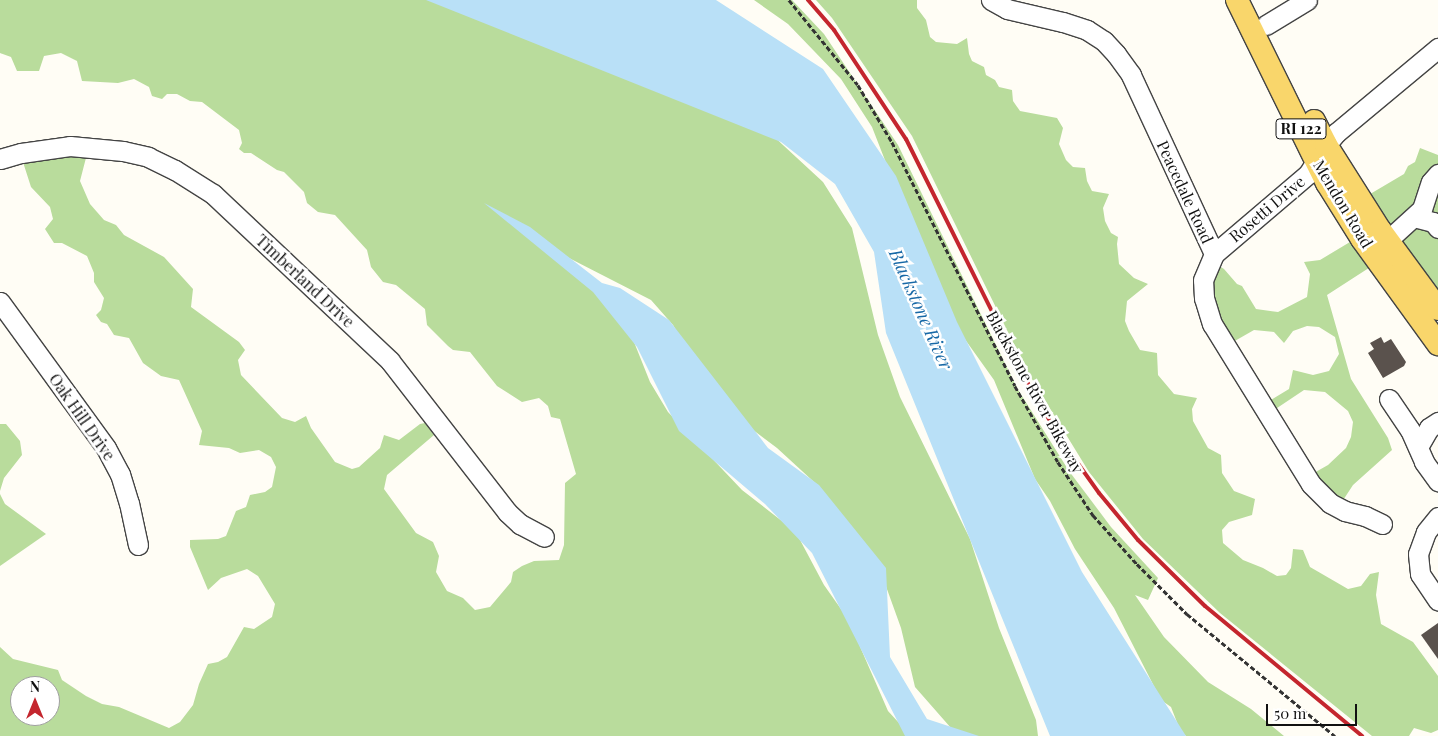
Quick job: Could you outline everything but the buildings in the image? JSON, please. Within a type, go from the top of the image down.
[{"type":"main road","name":"Mendon Road","points":[[1237,0],[1321,153]]},
{"type":"main road","name":"Mendon Road","points":[[1253,0],[1321,153],[1338,201],[1438,309]]},
{"type":"main road","name":"Mendon Road","points":[[1380,246],[1438,344]]},
{"type":"street","name":"Peacedale Road","points":[[991,0],[1007,9],[1063,22],[1086,30],[1104,41],[1116,54],[1131,75],[1214,254],[1203,280],[1207,310],[1212,324],[1248,384],[1319,493],[1330,503],[1345,511],[1365,516],[1382,524]]},
{"type":"street","points":[[1266,26],[1307,0]]},
{"type":"street","name":"Rosetti Drive","points":[[1214,254],[1308,174],[1336,134],[1438,48]]},
{"type":"street","name":"Timberland Drive","points":[[0,159],[21,152],[70,146],[123,151],[148,157],[169,167],[213,194],[390,361],[507,512],[520,524],[544,537]]},
{"type":"street","points":[[1380,246],[1414,218],[1422,208],[1430,182],[1438,174]]},
{"type":"street","points":[[1414,218],[1433,222],[1438,228]]},
{"type":"street","name":"Oak Hill Drive","points":[[0,302],[106,448],[123,484],[138,545]]},
{"type":"street","points":[[1389,399],[1418,447],[1424,462],[1438,482]]},
{"type":"street","points":[[1418,447],[1430,428],[1438,422]]},
{"type":"street","points":[[1418,447],[1438,441]]},
{"type":"street","points":[[1438,517],[1426,532],[1418,554],[1420,574],[1438,601]]},
{"type":"path","name":"Blackstone River Bikeway","points":[[790,0],[858,85],[892,142],[1015,386],[1058,462],[1093,515],[1137,564],[1187,614],[1334,736]]},
{"type":"green space","points":[[0,0],[437,0],[770,133],[823,182],[852,228],[878,335],[900,397],[970,539],[999,628],[1036,720],[1038,736],[970,736],[951,728],[915,687],[901,628],[879,567],[814,482],[777,448],[728,411],[707,384],[673,325],[651,300],[567,257],[618,317],[632,337],[650,382],[668,412],[742,490],[787,525],[799,538],[824,585],[848,619],[888,711],[911,736],[0,736],[0,647],[13,659],[58,670],[62,680],[102,704],[119,707],[169,728],[180,722],[193,705],[199,684],[208,664],[218,662],[227,657],[244,627],[254,629],[272,617],[275,604],[258,576],[247,569],[221,578],[208,590],[190,547],[190,540],[218,539],[226,536],[236,511],[246,507],[250,495],[265,492],[272,487],[276,467],[271,457],[259,450],[240,453],[229,448],[199,445],[202,431],[179,380],[161,376],[143,363],[129,338],[114,335],[107,324],[101,322],[96,315],[101,310],[104,298],[94,282],[94,273],[87,256],[62,243],[54,243],[45,229],[53,219],[50,207],[31,187],[22,159],[25,156],[87,154],[80,181],[90,204],[104,220],[116,225],[124,235],[164,257],[193,289],[191,307],[239,342],[245,350],[238,360],[241,375],[282,418],[295,422],[306,416],[311,428],[335,462],[352,469],[359,467],[380,448],[384,435],[399,440],[420,424],[425,423],[434,435],[387,475],[384,489],[416,533],[433,542],[439,556],[436,572],[447,591],[463,598],[475,610],[490,607],[511,582],[513,572],[522,566],[534,561],[559,560],[564,545],[565,483],[576,474],[560,419],[551,417],[548,406],[539,398],[522,402],[497,386],[470,352],[453,350],[448,346],[427,325],[425,309],[396,285],[383,282],[371,267],[367,250],[335,215],[318,212],[307,203],[304,192],[284,172],[277,170],[251,153],[244,153],[239,149],[242,143],[239,130],[202,102],[190,101],[177,94],[167,94],[162,99],[152,96],[149,87],[134,79],[118,83],[82,81],[77,61],[61,53],[44,56],[39,71],[17,71],[11,57],[0,53]]},
{"type":"green space","points":[[754,0],[792,0],[824,34],[898,145],[1017,388],[1069,471],[1111,527],[1158,578],[1148,600],[1135,595],[1164,637],[1208,682],[1251,709],[1284,736],[1186,736],[1180,730],[1171,707],[1161,700],[1114,608],[1075,549],[1050,501],[1035,479],[994,380],[954,324],[906,214],[872,127],[841,79],[788,24]]},
{"type":"green space","points":[[816,0],[917,0],[917,8],[926,20],[930,37],[936,42],[957,44],[967,38],[972,61],[984,67],[986,75],[995,80],[999,87],[1012,90],[1013,101],[1020,111],[1057,118],[1063,128],[1059,144],[1066,160],[1073,167],[1085,168],[1087,181],[1092,191],[1109,194],[1103,208],[1105,221],[1111,233],[1118,237],[1119,264],[1134,278],[1148,284],[1127,301],[1125,321],[1129,331],[1140,350],[1157,353],[1158,375],[1174,394],[1197,398],[1192,409],[1193,421],[1208,448],[1221,455],[1222,473],[1234,491],[1255,499],[1252,515],[1229,522],[1222,530],[1223,543],[1243,560],[1277,576],[1286,575],[1291,568],[1293,549],[1303,550],[1310,567],[1348,589],[1361,586],[1370,574],[1379,572],[1376,595],[1381,624],[1413,642],[1438,676],[1438,730],[1431,733],[1414,728],[1409,736],[1372,736],[1220,613],[1143,539],[1089,472],[1027,371],[912,136],[832,18]]},
{"type":"green space","points":[[1420,148],[1438,155],[1438,312],[1360,200],[1404,174],[1408,166],[1415,162]]},
{"type":"green space","points":[[1355,239],[1375,264],[1327,295],[1351,379],[1388,438],[1392,450],[1353,485],[1336,511],[1305,478],[1328,465],[1346,448],[1351,437],[1353,422],[1348,411],[1325,392],[1304,390],[1268,414],[1259,407],[1289,389],[1293,370],[1313,375],[1329,371],[1339,354],[1335,337],[1319,327],[1307,326],[1293,331],[1284,343],[1274,332],[1254,330],[1226,346],[1208,322],[1211,261],[1224,269],[1237,284],[1242,286],[1256,309],[1278,312],[1307,297],[1310,274],[1304,262],[1320,260]]},
{"type":"green space","points":[[0,424],[6,424],[20,441],[22,455],[4,478],[0,491]]},
{"type":"green space","points":[[0,494],[5,504],[46,534],[0,566]]},
{"type":"water","name":"Blackstone River","points":[[426,0],[716,0],[823,69],[896,176],[957,322],[1082,572],[1186,736],[1050,736],[886,333],[874,252],[835,184],[781,142]]},
{"type":"water","points":[[484,203],[530,227],[602,283],[620,288],[669,320],[768,448],[819,485],[886,568],[890,657],[927,719],[979,736],[905,736],[812,553],[765,504],[679,431],[637,347],[593,292]]},
{"type":"railway","points":[[808,0],[834,30],[906,139],[1028,384],[1062,441],[1099,493],[1138,540],[1205,606],[1362,736]]}]
